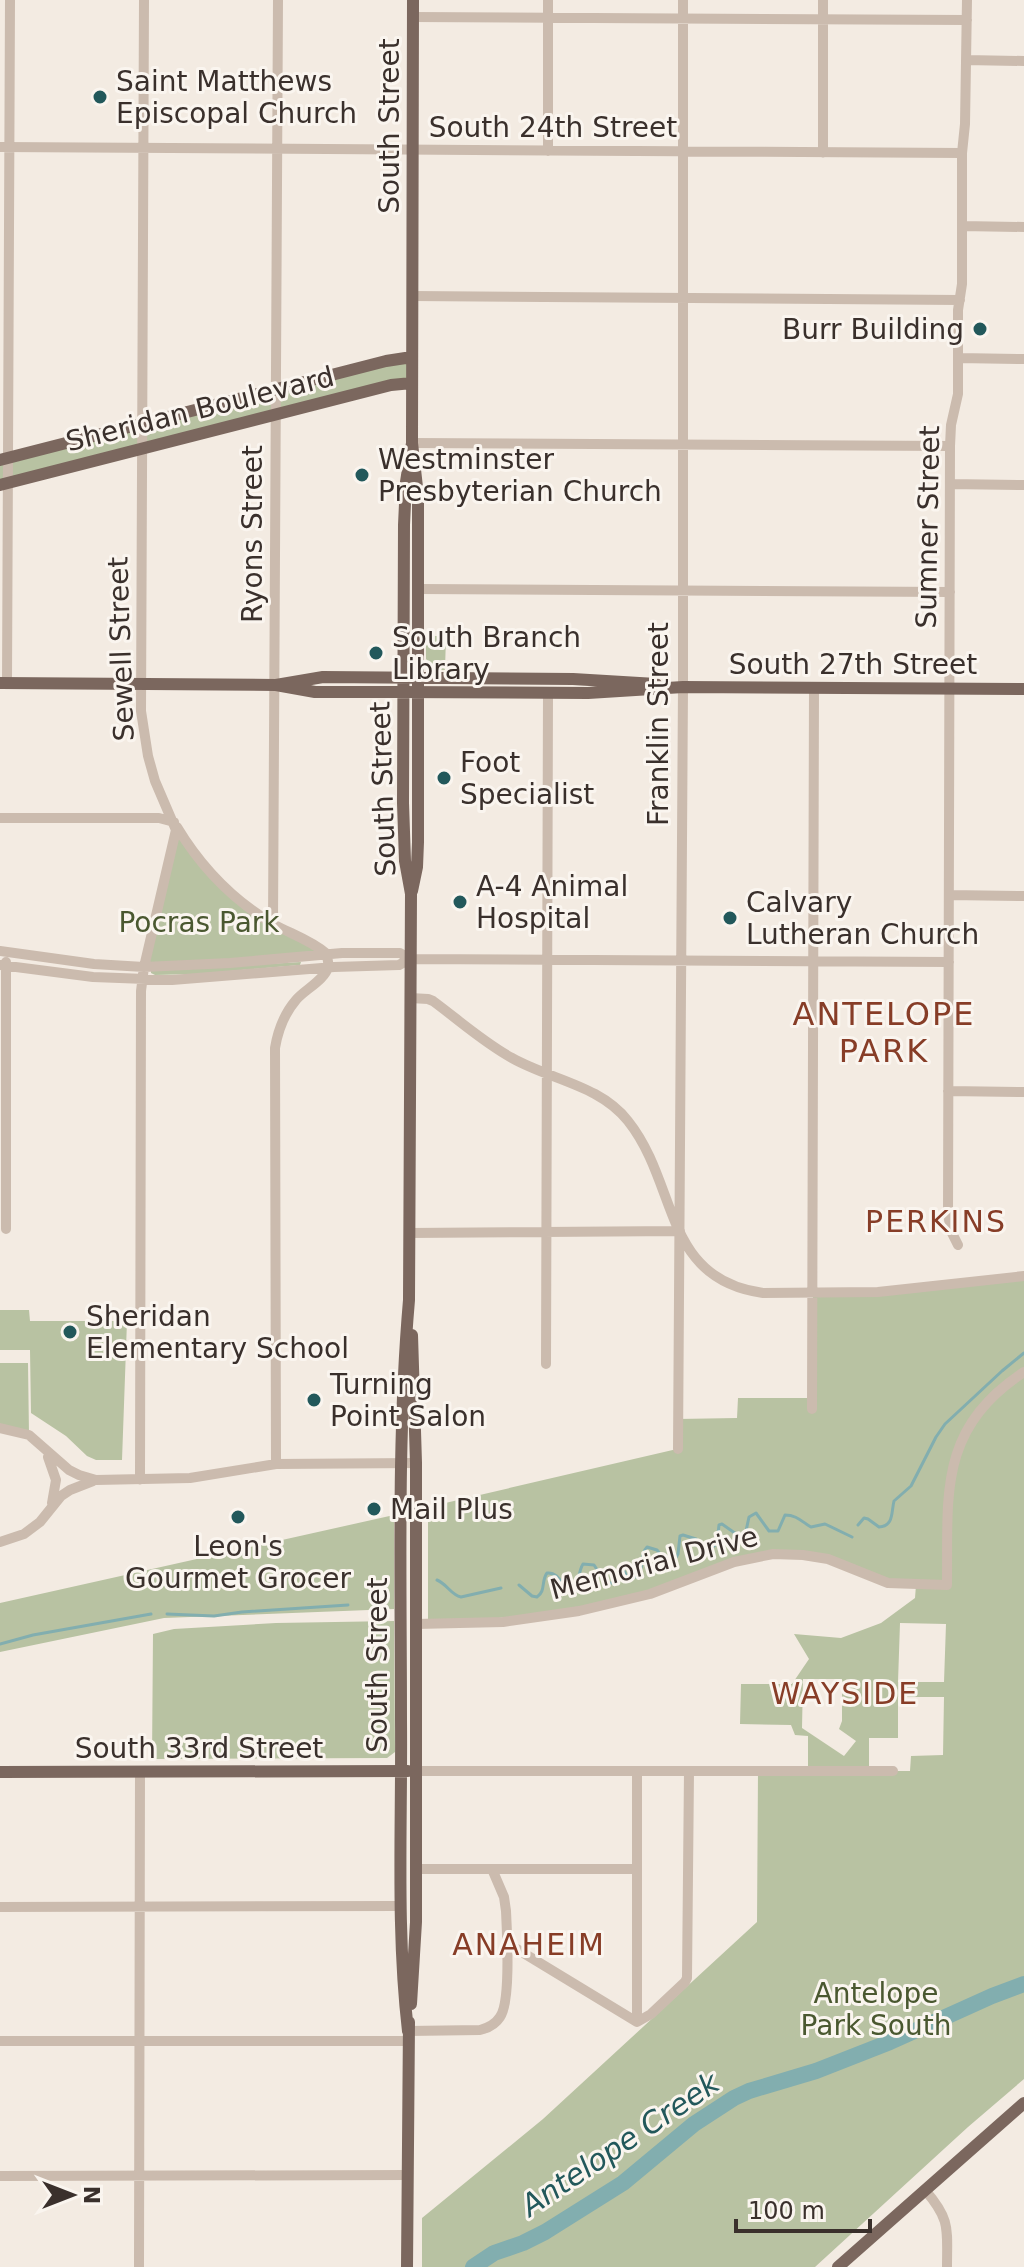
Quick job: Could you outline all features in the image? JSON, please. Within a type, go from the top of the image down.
[{"type":"main road","name":"South Street","points":[[411,894],[418,842],[419,589],[418,496],[412,443],[413,0]]},
{"type":"main road","name":"Sheridan Boulevard","points":[[4,459],[386,361],[412,357]]},
{"type":"main road","name":"Sheridan Boulevard","points":[[4,484],[391,385],[412,383]]},
{"type":"main road","name":"South Street","points":[[407,2267],[408,2036],[415,1953],[416,1869],[416,1463],[409,1300],[411,894],[405,861],[403,678],[404,525],[412,443]]},
{"type":"main road","name":"South 27th Street","points":[[4,683],[276,685],[323,677],[614,681],[683,687]]},
{"type":"main road","name":"South 27th Street","points":[[276,685],[315,692],[548,693],[683,687],[1024,689]]},
{"type":"main road","name":"South Street","points":[[408,2036],[401,1906],[401,1463],[409,1300]]},
{"type":"main road","name":"South 33rd Street","points":[[0,1772],[415,1771]]},
{"type":"main road","points":[[838,2267],[1024,2103]]},
{"type":"street","points":[[4,683],[5,12],[10,0]]},
{"type":"street","name":"Sewell Street","points":[[144,0],[141,711],[148,756],[155,781],[174,822],[217,881],[273,924],[318,946],[327,954]]},
{"type":"street","name":"Ryons Street","points":[[273,924],[278,0]]},
{"type":"street","points":[[548,0],[548,151]]},
{"type":"street","name":"Franklin Street","points":[[678,1449],[683,0]]},
{"type":"street","points":[[823,0],[823,153]]},
{"type":"street","name":"Sumner Street","points":[[958,1245],[948,1214],[950,446],[958,394],[967,0]]},
{"type":"street","points":[[413,17],[967,20]]},
{"type":"street","points":[[966,60],[1024,61]]},
{"type":"street","name":"South 24th Street","points":[[5,147],[962,153]]},
{"type":"street","points":[[962,226],[1024,227]]},
{"type":"street","points":[[412,296],[960,300]]},
{"type":"street","points":[[958,358],[1024,359]]},
{"type":"street","points":[[412,443],[950,446]]},
{"type":"street","points":[[950,484],[1024,485]]},
{"type":"street","points":[[419,589],[950,592]]},
{"type":"street","points":[[812,1409],[814,687]]},
{"type":"street","points":[[546,1364],[548,693]]},
{"type":"street","points":[[0,818],[159,818],[174,822],[175,836],[142,979],[140,1480]]},
{"type":"street","points":[[949,895],[1024,896]]},
{"type":"street","points":[[6,1229],[3,952],[144,967],[327,954],[400,953],[410,959]]},
{"type":"street","points":[[276,1464],[275,1048],[287,1012],[328,967],[327,954]]},
{"type":"street","points":[[3,966],[71,975],[142,979],[399,965],[410,959],[949,962]]},
{"type":"street","points":[[410,998],[433,1001],[491,1046],[546,1075],[600,1096],[625,1117],[642,1143],[684,1243],[696,1261],[723,1281],[763,1293],[884,1292],[1024,1276]]},
{"type":"street","points":[[948,1091],[1024,1092]]},
{"type":"street","points":[[409,1233],[680,1231]]},
{"type":"street","name":"Memorial Drive","points":[[416,1624],[503,1622],[579,1611],[650,1594],[734,1562],[773,1554],[828,1559],[888,1583],[947,1585],[948,1493],[956,1453],[977,1412],[999,1389],[1024,1372]]},
{"type":"street","points":[[0,1428],[29,1435],[69,1470],[96,1480],[194,1478],[276,1464],[416,1463]]},
{"type":"street","points":[[43,1448],[53,1466],[56,1480],[51,1506]]},
{"type":"street","points":[[0,1542],[24,1534],[70,1490],[96,1480]]},
{"type":"street","name":"South 33rd Street","points":[[415,1771],[893,1771]]},
{"type":"street","points":[[637,2022],[651,2014],[685,1982],[688,1971],[689,1771]]},
{"type":"street","points":[[139,2267],[140,1772]]},
{"type":"street","points":[[637,1772],[637,2022]]},
{"type":"street","points":[[416,1869],[637,1869]]},
{"type":"street","points":[[0,2041],[408,2036],[480,2030],[495,2024],[506,2002],[506,1906],[492,1869]]},
{"type":"street","points":[[0,1907],[401,1906]]},
{"type":"street","points":[[507,1943],[637,2022]]},
{"type":"street","points":[[0,2176],[408,2175]]},
{"type":"street","points":[[925,2190],[945,2218],[947,2267]]},
{"type":"green space","points":[[412,357],[412,383],[0,485],[0,460]]},
{"type":"green space","points":[[426,636],[446,636],[445,670],[436,670],[426,659]]},
{"type":"green space","name":"Pocras Park","points":[[176,830],[235,897],[327,954],[144,967]]},
{"type":"green space","points":[[301,962],[300,965],[196,974],[151,973],[151,971]]},
{"type":"green space","name":"Antelope Park South","points":[[1024,1276],[1024,2079],[815,2267],[422,2267],[422,2218],[543,2119],[757,1922],[758,1771],[808,1771],[808,1736],[795,1735],[791,1725],[740,1724],[741,1684],[792,1684],[809,1659],[794,1634],[841,1638],[881,1623],[915,1598],[916,1585],[892,1583],[844,1565],[773,1554],[579,1611],[428,1624],[428,1507],[677,1449],[678,1419],[737,1418],[738,1398],[811,1398],[813,1293]],"holes":[[[900,1623],[946,1624],[944,1682],[898,1682]],[[803,1679],[842,1679],[842,1721],[839,1729],[856,1741],[844,1756],[802,1728]],[[898,1697],[944,1697],[943,1755],[911,1756],[910,1771],[869,1771],[869,1738],[898,1738]]]},
{"type":"green space","points":[[0,1310],[29,1310],[30,1321],[127,1321],[122,1460],[96,1460],[87,1456],[66,1436],[31,1413],[30,1350],[0,1350]]},
{"type":"green space","points":[[0,1363],[28,1363],[29,1435],[0,1428]]},
{"type":"green space","points":[[394,1515],[394,1609],[164,1618],[0,1652],[0,1603]]},
{"type":"green space","points":[[394,1621],[395,1752],[387,1758],[152,1759],[153,1634],[174,1629],[276,1623]]},
{"type":"waterway","points":[[858,1525],[864,1518],[879,1527],[887,1524],[894,1501],[911,1486],[945,1424],[1024,1353]]},
{"type":"waterway","points":[[519,1585],[537,1597],[542,1592],[545,1576],[550,1573],[558,1577],[565,1587],[575,1588],[583,1564],[594,1565],[606,1583],[616,1581],[619,1572],[624,1571],[627,1576],[637,1577],[647,1547],[657,1550],[667,1563],[673,1563],[678,1554],[680,1536],[696,1539],[702,1549],[710,1550],[717,1543],[719,1525],[739,1536],[746,1531],[749,1517],[756,1513],[769,1531],[778,1531],[785,1515],[789,1515],[811,1527],[825,1524],[852,1537]]},
{"type":"waterway","points":[[437,1580],[461,1597],[501,1588]]},
{"type":"waterway","points":[[167,1614],[214,1616],[348,1605]]},
{"type":"waterway","points":[[0,1644],[151,1614]]},
{"type":"waterway","name":"Antelope Creek","points":[[473,2267],[494,2253],[545,2232],[623,2183],[694,2124],[734,2098],[890,2042],[1024,1984]]},
{"type":"place","name":"Saint Matthews Episcopal Church","points":[[100,97]]},
{"type":"place","name":"Burr Building","points":[[980,329]]},
{"type":"place","name":"Westminster Presbyterian Church","points":[[362,475]]},
{"type":"place","name":"South Branch Library","points":[[376,653]]},
{"type":"place","name":"Foot Specialist","points":[[444,778]]},
{"type":"place","name":"A-4 Animal Hospital","points":[[460,902]]},
{"type":"place","name":"Calvary Lutheran Church","points":[[730,918]]},
{"type":"place","name":"Sheridan Elementary School","points":[[70,1332]]},
{"type":"place","name":"Turning Point Salon","points":[[314,1400]]},
{"type":"place","name":"Mail Plus","points":[[374,1509]]},
{"type":"place","name":"Leon's Gourmet Grocer","points":[[238,1517]]},
{"type":"district","name":"ANTELOPE PARK","points":[[884,1032]]},
{"type":"district","name":"PERKINS","points":[[936,1221]]},
{"type":"district","name":"WAYSIDE","points":[[845,1693]]},
{"type":"district","name":"ANAHEIM","points":[[529,1944]]}]
